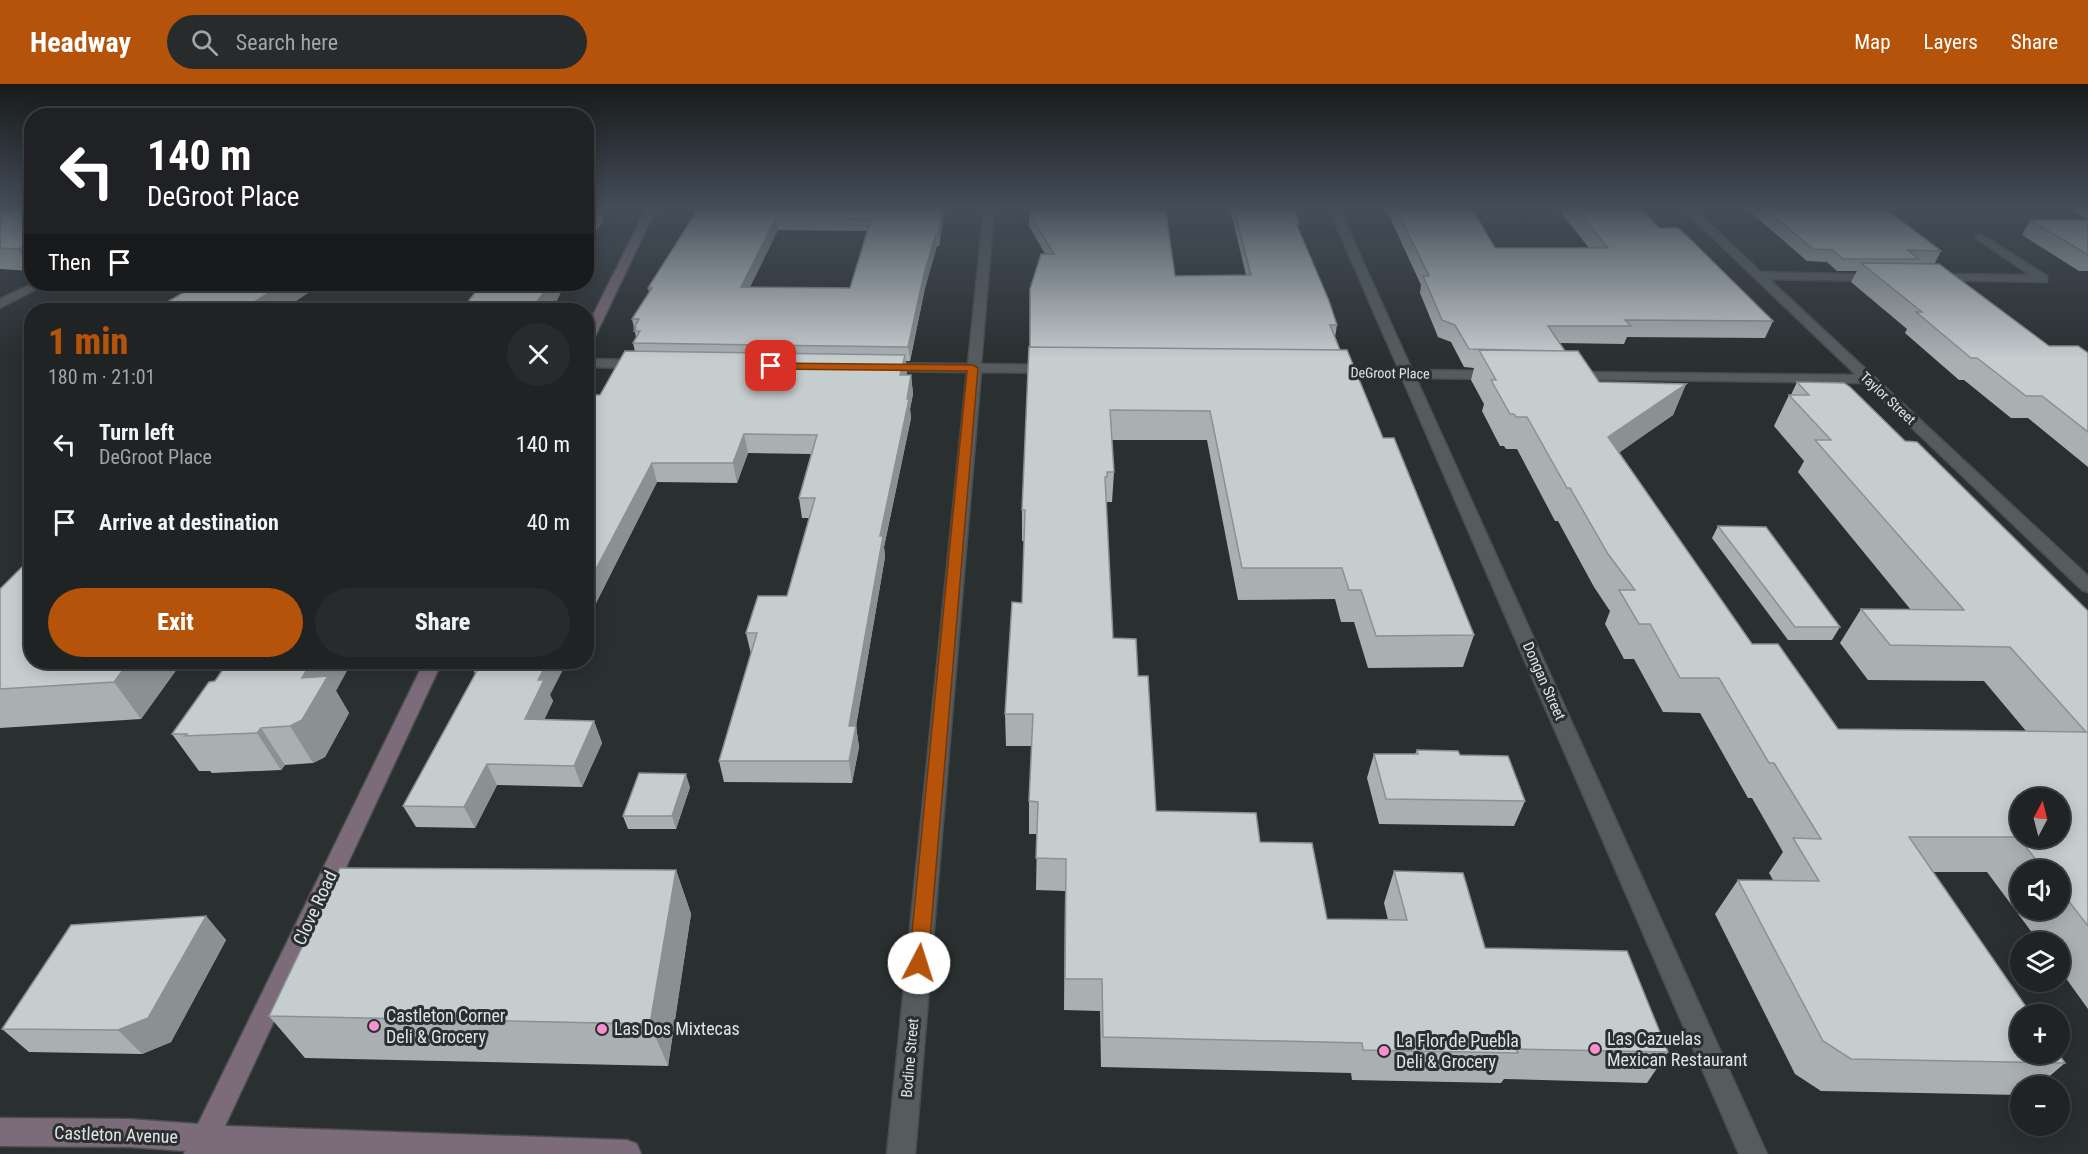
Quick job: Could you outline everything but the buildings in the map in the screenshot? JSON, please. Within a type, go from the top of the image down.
[{"type":"street","points":[[594,327],[627,259]]},
{"type":"street","name":"Bodine Street","points":[[901,1154],[984,259]]},
{"type":"street","name":"Dongan Street","points":[[1356,259],[1753,1154]]},
{"type":"street","name":"Taylor Street","points":[[1741,259],[2088,586]]},
{"type":"street","points":[[1924,278],[2043,279],[2013,259]]},
{"type":"street","points":[[1758,275],[1889,277]]},
{"type":"street","points":[[0,304],[26,291]]},
{"type":"street","points":[[594,363],[653,364]]},
{"type":"street","points":[[866,367],[1069,369]]},
{"type":"street","name":"DeGroot Place","points":[[1320,372],[1511,375]]},
{"type":"street","points":[[1559,375],[1869,379]]},
{"type":"street","name":"Clove Road","points":[[202,1146],[430,669]]},
{"type":"street","name":"Castleton Avenue","points":[[0,1132],[129,1133],[202,1146],[268,1143],[627,1154]]},
{"type":"place","name":"Castleton Corner Deli & Grocery","points":[[374,1026]]},
{"type":"place","name":"Las Dos Mixtecas","points":[[602,1029]]},
{"type":"place","name":"Las Cazuelas Mexican Restaurant","points":[[1595,1049]]},
{"type":"place","name":"La Flor de Puebla Deli & Grocery","points":[[1384,1051]]},
{"type":"route","points":[[771,366],[973,368],[919,963]]}]
